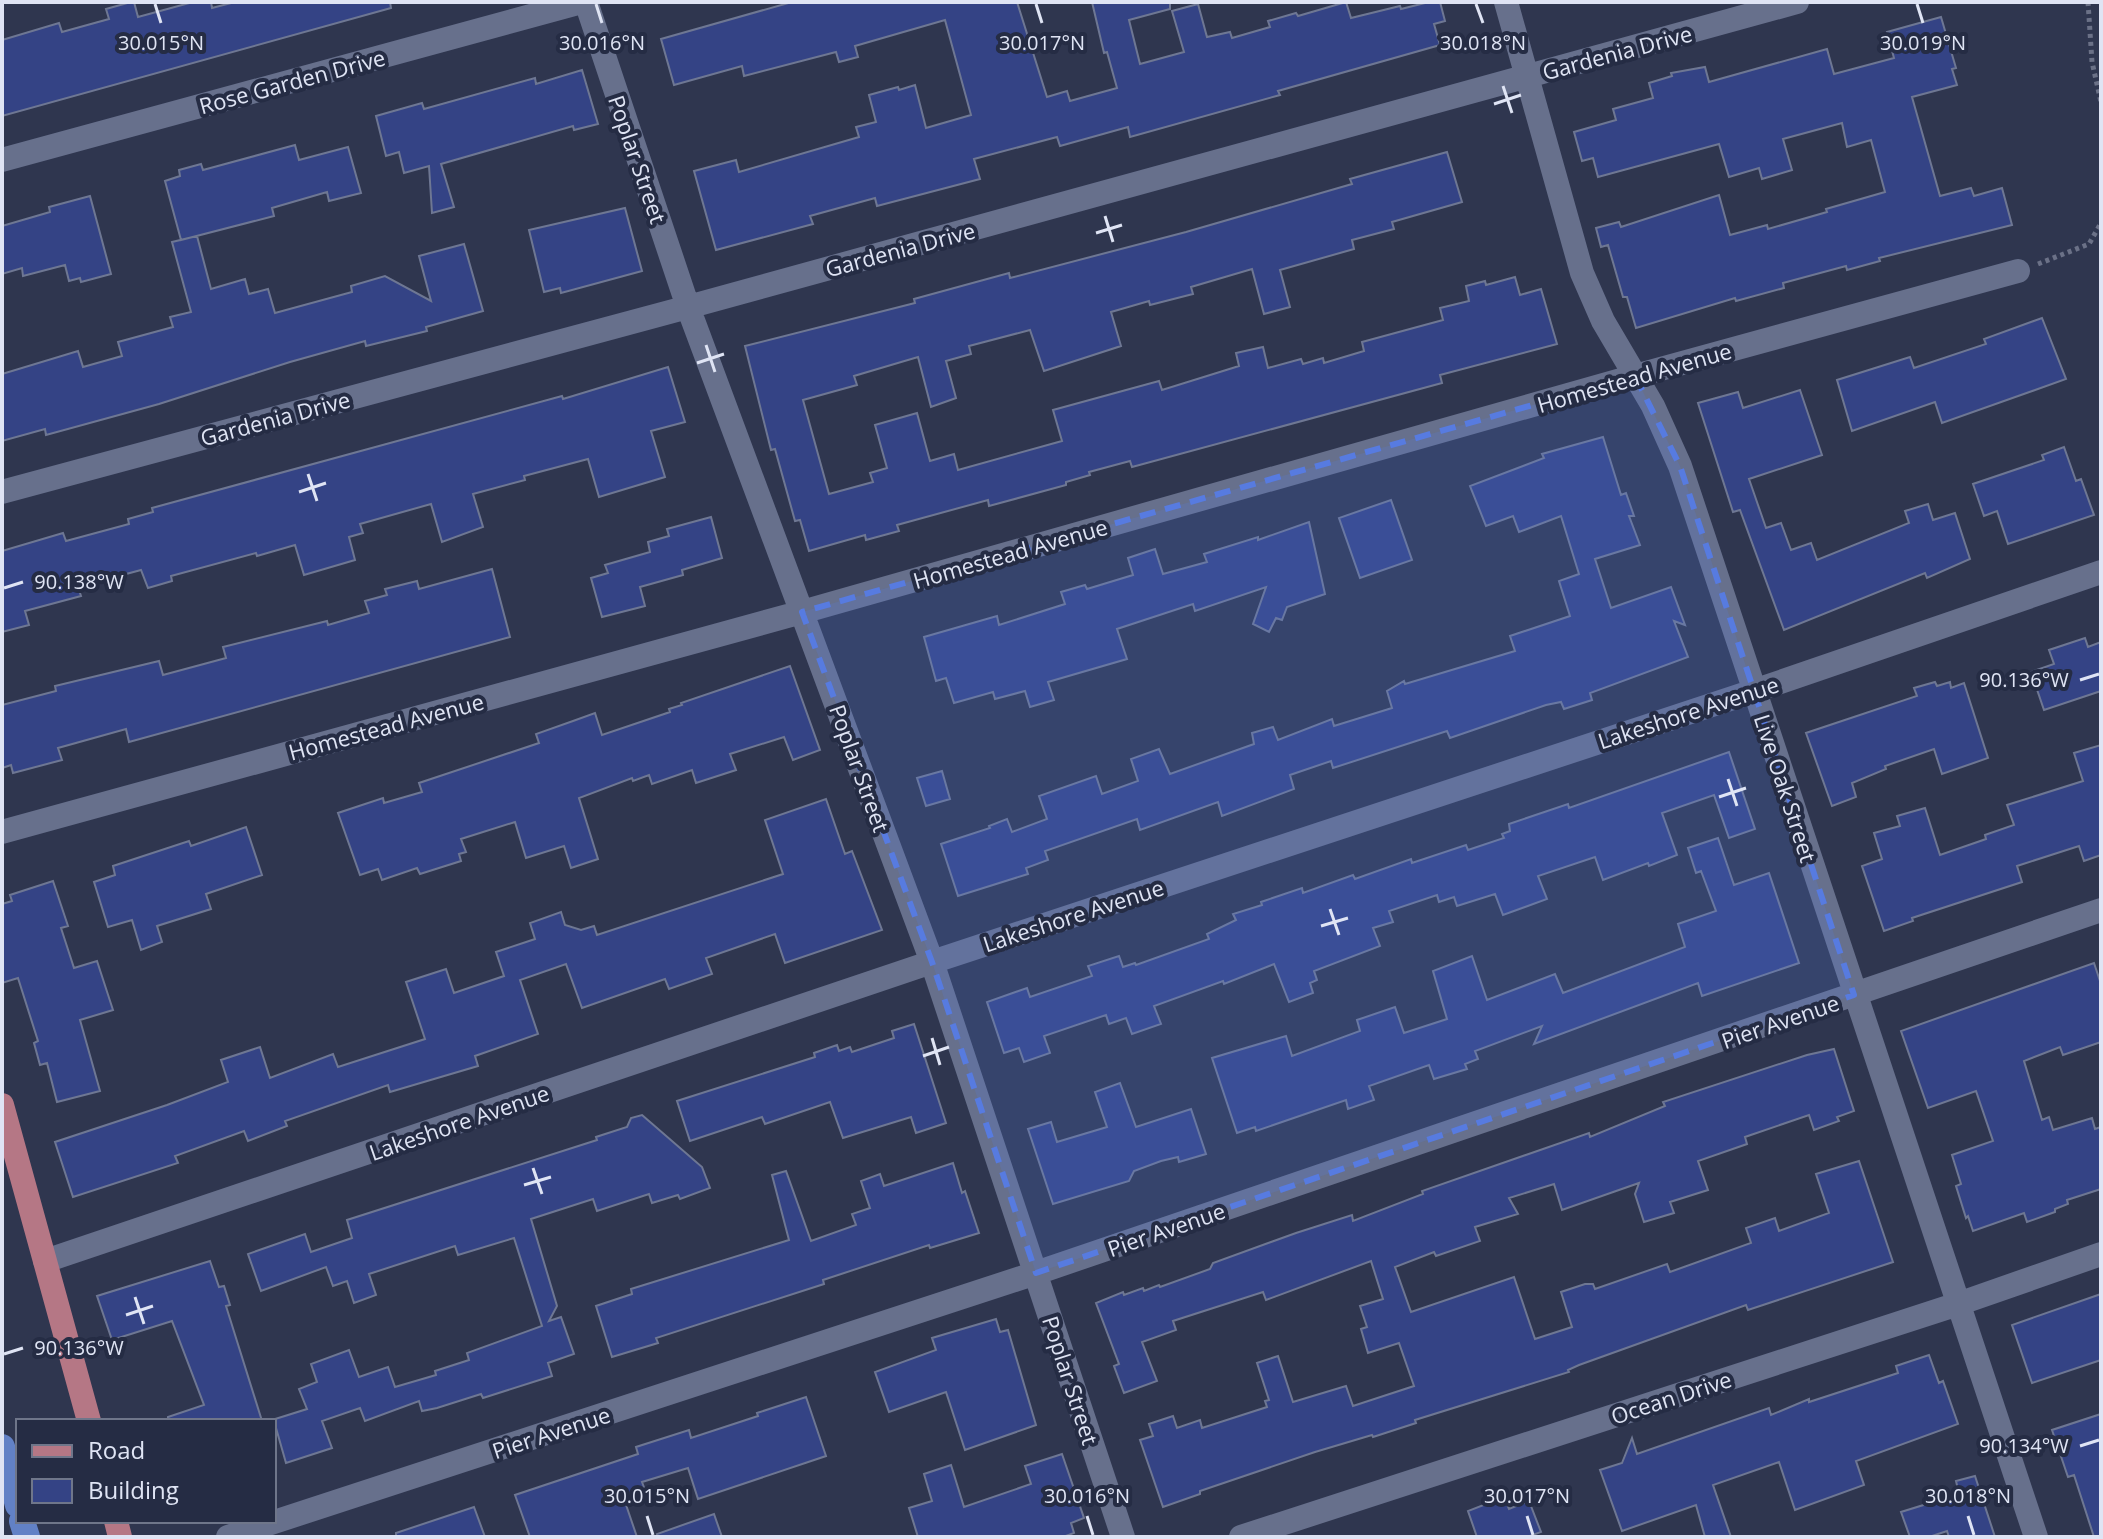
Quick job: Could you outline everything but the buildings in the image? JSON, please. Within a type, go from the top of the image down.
[{"type":"main road","points":[[2,1105],[88,1419]]},
{"type":"street","name":"Rose Garden Drive","points":[[2,160],[584,2]]},
{"type":"street","name":"Poplar Street","points":[[584,2],[688,307],[932,962],[1123,1537]]},
{"type":"street","name":"Live Oak Street","points":[[1506,2],[1582,273],[1603,321],[1653,406],[1680,466],[2036,1537]]},
{"type":"street","name":"Gardenia Drive","points":[[2,492],[1797,2]]},
{"type":"street","name":"Homestead Avenue","points":[[2,832],[802,612],[2018,271]]},
{"type":"street","name":"Lakeshore Avenue","points":[[45,1261],[932,962],[1754,691],[2101,572]]},
{"type":"street","name":"Pier Avenue","points":[[276,1521],[1036,1273],[2101,910]]},
{"type":"street","name":"Ocean Drive","points":[[1241,1537],[1958,1304],[2101,1254]]},
{"type":"street","name":"Pier Avenue","points":[[228,1537],[271,1523]]},
{"type":"path","points":[[2088,2],[2092,62],[2101,102]]},
{"type":"path","points":[[2018,271],[2089,244],[2101,223]]},
{"type":"highlighted area","points":[[1635,376],[1680,466],[1854,995],[1036,1273],[932,962],[802,612]]},
{"type":"waterway","points":[[2,1447],[16,1498]]},
{"type":"waterway","points":[[23,1523],[27,1537]]}]
